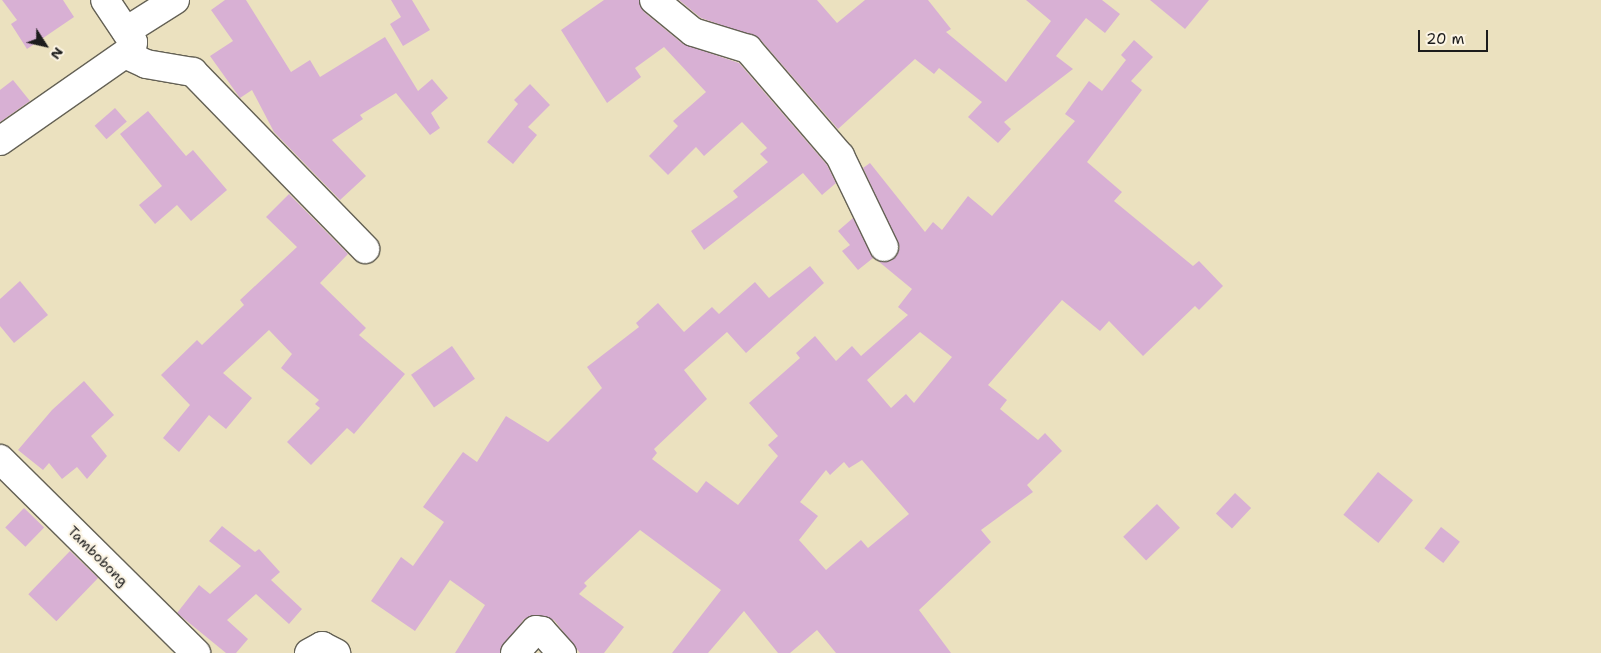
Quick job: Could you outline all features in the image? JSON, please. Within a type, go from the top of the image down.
[{"type":"street","points":[[106,0],[127,43],[146,64],[193,72],[365,249]]},
{"type":"street","points":[[0,141],[127,43],[175,0]]},
{"type":"street","points":[[654,0],[693,32],[748,48],[840,156],[884,247]]},
{"type":"street","name":"Tambobong","points":[[0,459],[196,653]]},
{"type":"street","points":[[515,653],[536,630],[542,630],[562,653]]},
{"type":"street","points":[[309,653],[322,646],[336,653]]},
{"type":"building","points":[[2,0],[63,0],[74,17],[27,49],[11,24],[17,20]]},
{"type":"building","points":[[225,0],[246,0],[291,72],[310,60],[320,77],[385,37],[418,91],[432,79],[448,98],[431,113],[440,128],[430,135],[396,93],[360,115],[363,119],[332,140],[366,176],[340,200],[274,132],[252,90],[240,98],[210,56],[233,41],[211,10]]},
{"type":"building","points":[[391,0],[412,0],[430,30],[403,46],[390,24],[401,17]]},
{"type":"building","points":[[604,0],[639,0],[644,12],[683,44],[739,63],[827,165],[836,183],[822,195],[803,173],[704,250],[691,231],[738,197],[733,191],[768,162],[760,154],[767,148],[742,122],[704,156],[696,147],[668,175],[649,156],[678,126],[673,121],[706,92],[664,47],[635,68],[641,77],[607,103],[561,30]]},
{"type":"building","points":[[679,0],[817,0],[837,23],[865,0],[928,0],[951,29],[946,32],[1006,82],[1051,21],[1026,0],[1102,0],[1120,14],[1105,33],[1086,18],[1056,56],[1073,69],[1004,122],[1011,129],[998,143],[968,117],[982,102],[939,68],[934,74],[915,59],[838,129],[759,38],[701,18]]},
{"type":"building","points":[[1150,0],[1209,0],[1185,29]]},
{"type":"building","points":[[1134,40],[1153,57],[1131,81],[1142,90],[1087,162],[1122,192],[1114,201],[1193,266],[1199,261],[1223,286],[1199,310],[1195,306],[1143,356],[1109,321],[1100,331],[1062,300],[988,385],[1007,400],[1000,409],[1038,440],[1045,433],[1062,451],[1027,485],[1033,492],[981,530],[991,542],[919,610],[951,653],[836,653],[817,630],[790,653],[778,653],[744,611],[708,653],[672,653],[721,590],[640,530],[584,583],[587,586],[579,594],[624,627],[604,653],[580,653],[554,620],[538,615],[524,619],[500,653],[455,653],[485,605],[450,580],[415,631],[371,601],[401,557],[413,566],[444,522],[423,507],[463,452],[477,462],[506,416],[548,442],[602,388],[587,367],[639,327],[636,323],[658,303],[684,332],[712,307],[719,314],[755,282],[769,298],[810,266],[824,283],[746,353],[727,332],[684,370],[707,399],[654,449],[657,453],[652,459],[697,493],[706,481],[738,505],[778,456],[768,445],[778,436],[749,403],[800,358],[796,353],[815,336],[836,361],[852,346],[861,356],[908,315],[898,307],[912,289],[878,261],[891,261],[900,248],[863,168],[870,163],[925,232],[933,222],[942,230],[968,196],[992,216],[1075,121],[1065,114],[1089,81],[1102,91],[1126,60],[1121,55]],"holes":[[[920,332],[952,357],[914,403],[906,394],[891,408],[867,380]],[[862,460],[909,514],[868,548],[861,540],[826,570],[799,540],[818,516],[800,502],[826,470],[830,475],[844,462],[849,468]]]},
{"type":"building","points":[[13,80],[30,101],[0,122],[0,90]]},
{"type":"building","points":[[530,84],[550,105],[528,127],[537,135],[513,164],[487,142],[518,104],[514,100]]},
{"type":"building","points":[[115,108],[127,122],[106,139],[95,126]]},
{"type":"building","points":[[148,111],[186,156],[193,150],[227,190],[191,221],[177,205],[155,224],[139,205],[162,186],[120,134]]},
{"type":"building","points":[[289,194],[348,254],[320,283],[366,328],[359,335],[405,374],[354,434],[347,428],[311,465],[287,442],[320,408],[315,404],[319,400],[281,368],[292,354],[269,330],[223,373],[252,398],[226,429],[209,415],[179,452],[163,438],[190,405],[161,375],[197,340],[202,345],[244,305],[240,300],[297,247],[266,217]]},
{"type":"building","points":[[853,218],[873,258],[858,270],[842,251],[850,245],[838,231]]},
{"type":"building","points":[[20,281],[48,315],[14,343],[0,326],[0,299]]},
{"type":"building","points":[[452,346],[475,379],[434,407],[411,375]]},
{"type":"building","points":[[84,381],[114,415],[91,436],[107,456],[87,479],[77,467],[62,479],[49,463],[43,470],[18,450],[52,410]]},
{"type":"building","points":[[1378,472],[1413,500],[1378,543],[1343,515]]},
{"type":"building","points":[[1235,493],[1251,508],[1232,528],[1216,513]]},
{"type":"building","points":[[1157,504],[1180,528],[1146,560],[1123,537]]},
{"type":"building","points":[[24,508],[44,527],[25,547],[5,527]]},
{"type":"building","points":[[222,526],[255,552],[259,549],[280,572],[271,580],[302,609],[289,624],[256,594],[227,620],[248,639],[236,653],[226,653],[177,613],[199,585],[210,594],[241,566],[209,541]]},
{"type":"building","points":[[1441,527],[1460,542],[1443,563],[1424,548]]},
{"type":"building","points":[[70,551],[98,578],[56,621],[28,594]]}]
